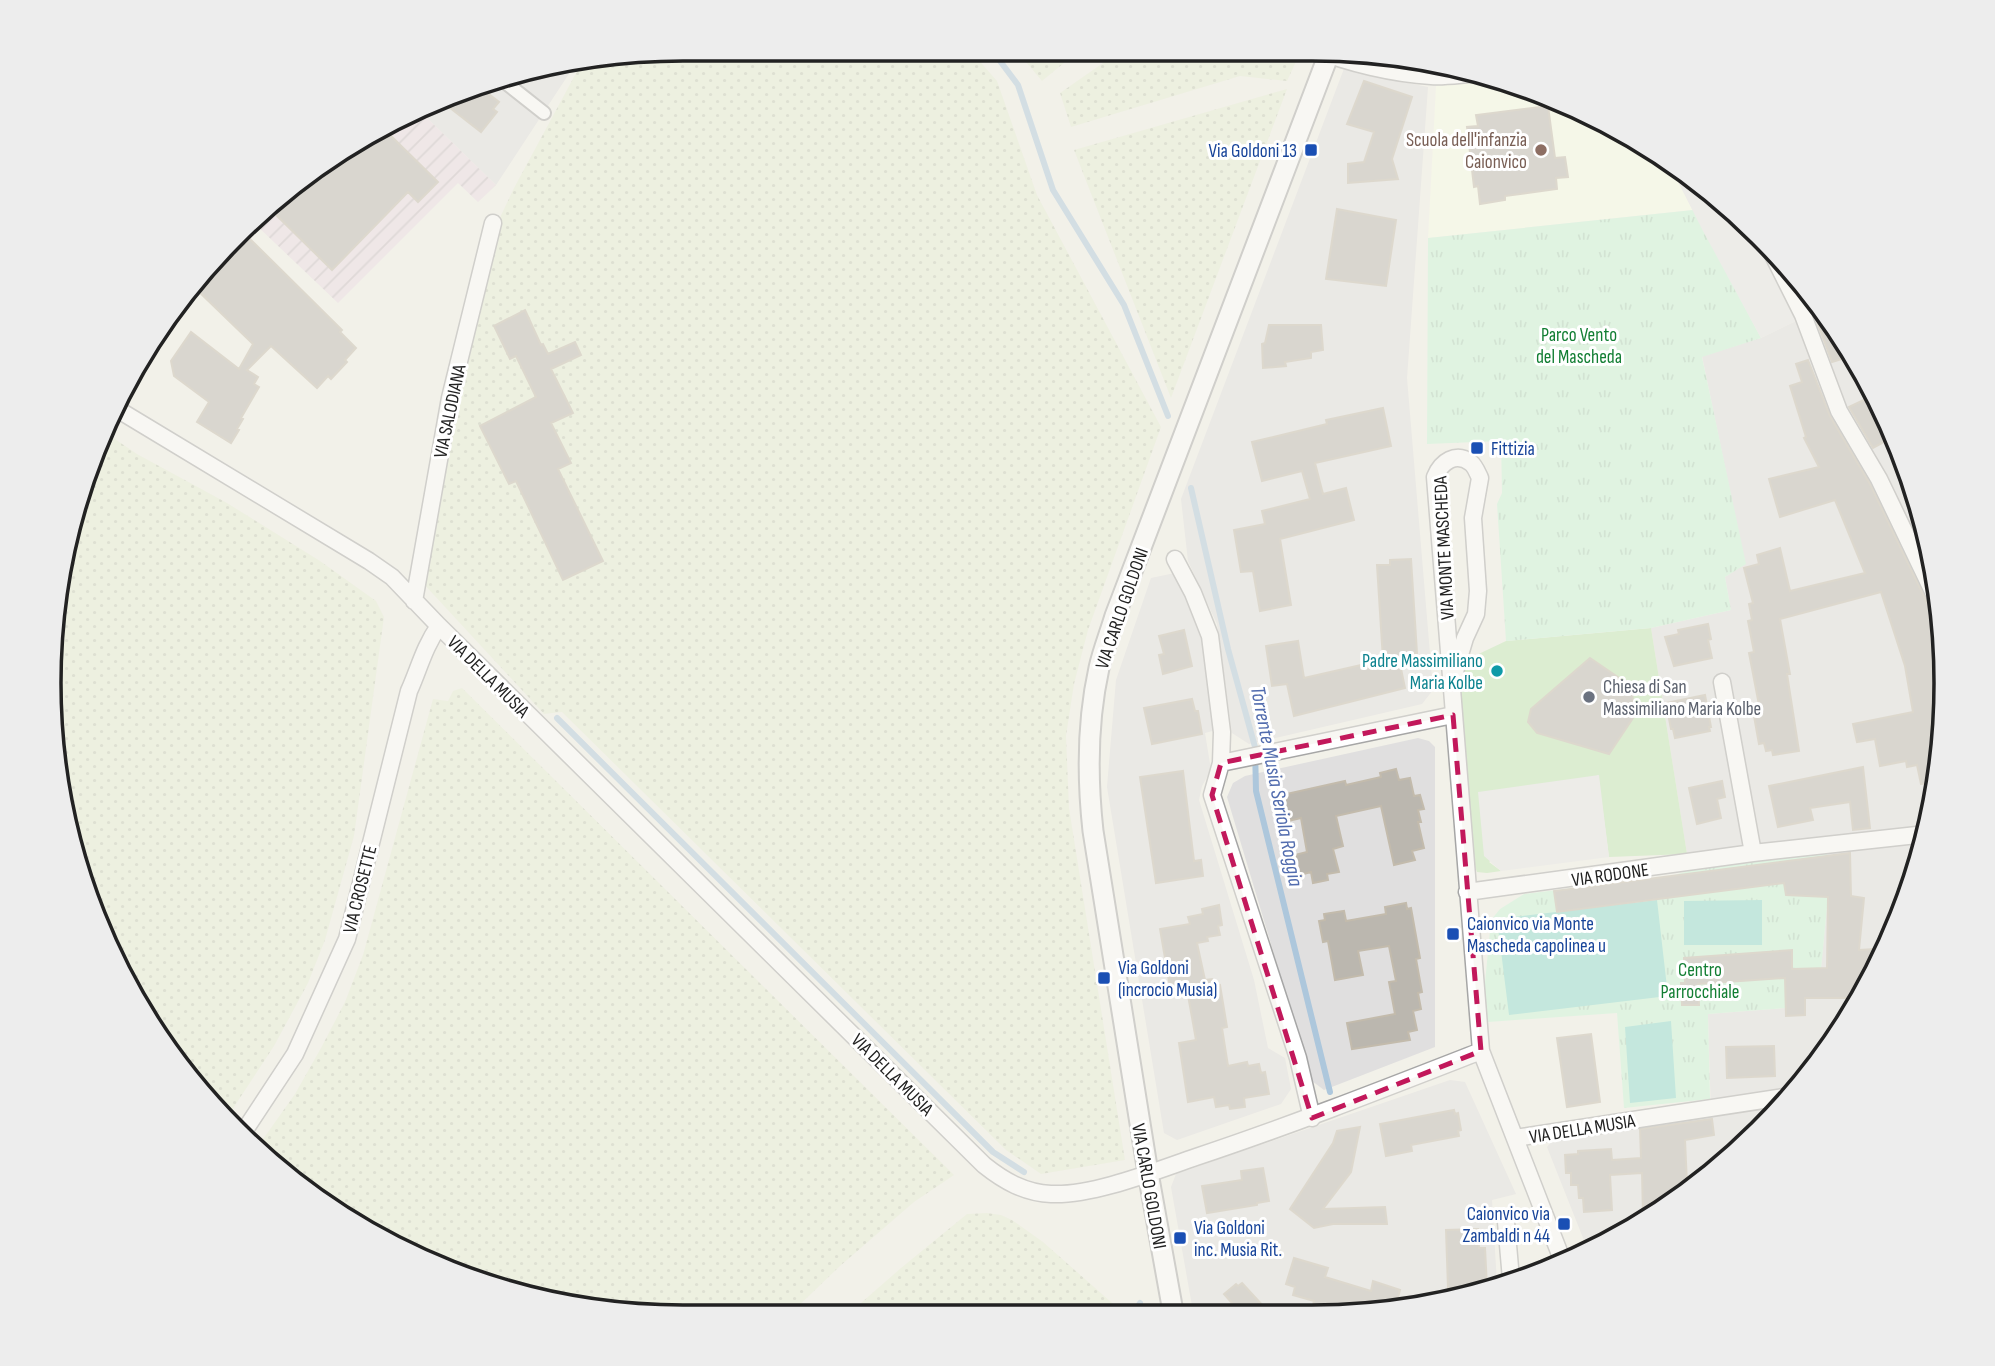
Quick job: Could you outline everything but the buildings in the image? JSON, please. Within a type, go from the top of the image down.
[{"type":"street","name":"VIA CARLO GOLDONI","points":[[1172,1305],[1093,831],[1088,786],[1091,712],[1099,666],[1115,616],[1321,61]]},
{"type":"street","points":[[1371,65],[1397,72],[1432,77],[1446,76]]},
{"type":"street","points":[[509,86],[544,113]]},
{"type":"street","name":"VIA SALODIANA","points":[[414,601],[450,398],[493,223]]},
{"type":"street","points":[[1785,281],[1802,315],[1839,411],[1879,479],[1923,572]]},
{"type":"street","name":"VIA DELLA MUSIA","points":[[123,413],[392,577],[1005,1181],[1050,1194],[1087,1190],[1148,1173],[1312,1118],[1481,1051],[1515,1138],[1774,1098]]},
{"type":"street","name":"VIA MONTE MASCHEDA","points":[[1451,685],[1475,614],[1478,591],[1472,518],[1480,478],[1472,464],[1460,459],[1448,460],[1439,466],[1435,477],[1453,715],[1467,892],[1481,1051]]},
{"type":"street","points":[[1175,559],[1193,593],[1209,636],[1222,732],[1221,763],[1212,795],[1298,1058],[1312,1118]]},
{"type":"street","name":"VIA CROSETTE","points":[[247,1127],[295,1054],[347,939],[409,691],[423,652],[439,626]]},
{"type":"street","points":[[1721,682],[1753,853]]},
{"type":"street","points":[[1221,763],[1453,715]]},
{"type":"street","name":"VIA RODONE","points":[[1467,892],[1753,853],[1915,835]]},
{"type":"street","points":[[1515,1138],[1559,1253]]},
{"type":"street","points":[[1506,1222],[1510,1272]]},
{"type":"highlighted area","points":[[1453,715],[1481,1051],[1312,1118],[1212,795],[1221,763]]},
{"type":"shaded area","points":[[683,61],[980,61],[997,81],[1037,195],[1161,427],[1088,630],[1074,684],[1066,736],[1069,808],[1125,1160],[1041,1174],[1006,1150],[562,712],[544,714],[421,581],[436,496],[494,230],[577,71]]},
{"type":"shaded area","points":[[1025,61],[1066,61],[1042,81]]},
{"type":"shaded area","points":[[1106,61],[1296,61],[1287,81],[1240,76],[1071,127],[1060,93]]},
{"type":"shaded area","points":[[1345,66],[1378,77],[1428,87],[1407,378],[1433,690],[1422,704],[1249,744],[1232,733],[1217,624],[1188,561],[1181,499]]},
{"type":"shaded area","points":[[570,72],[496,185],[426,117],[483,94]]},
{"type":"shaded area","name":"Scuola dell'infanzia Caionvico","points":[[1474,82],[1512,94],[1587,125],[1678,181],[1693,210],[1428,238],[1436,86]]},
{"type":"shaded area","points":[[1287,89],[1171,398],[1074,150]]},
{"type":"shaded area","points":[[426,117],[496,185],[478,202],[458,183],[338,303],[259,228],[338,166]]},
{"type":"shaded area","points":[[1678,181],[1722,216],[1766,258],[1798,320],[1761,338]]},
{"type":"shaded area","points":[[1785,280],[1829,338],[1870,408],[1901,483],[1923,572],[1845,414]]},
{"type":"shaded area","points":[[1798,320],[1924,576],[1934,683],[1928,764],[1916,832],[1687,854],[1651,628],[1731,610],[1725,577],[1745,564],[1702,356],[1761,338]]},
{"type":"shaded area","points":[[112,437],[137,454],[227,503],[320,561],[376,601],[384,617],[354,836],[325,940],[308,983],[274,1046],[232,1110],[190,1061],[145,994],[109,921],[82,844],[73,804],[63,724],[63,642],[73,562],[82,522]]},
{"type":"shaded area","points":[[1175,573],[1201,634],[1216,730],[1205,733],[1211,770],[1202,786],[1199,800],[1254,980],[1268,1048],[1285,1058],[1291,1089],[1281,1104],[1177,1140],[1164,1133],[1107,787],[1116,680],[1151,578]]},
{"type":"shaded area","points":[[462,688],[954,1175],[914,1202],[799,1305],[642,1303],[562,1293],[522,1284],[483,1272],[408,1241],[338,1200],[262,1140],[295,1094],[345,1002],[363,955],[433,699],[448,701],[453,691]]},
{"type":"shaded area","points":[[1418,738],[1429,741],[1435,747],[1435,1047],[1324,1090],[1312,1081],[1227,797],[1233,783],[1245,776]]},
{"type":"shaded area","points":[[1599,775],[1609,857],[1501,871],[1484,856],[1478,792]]},
{"type":"shaded area","points":[[1914,839],[1901,883],[1870,958],[1829,1028],[1779,1093],[1752,1123],[1722,1150],[1657,1200],[1585,1242],[1547,1147],[1556,1136],[1711,1114],[1708,1014],[1785,1008],[1784,969],[1821,968],[1828,897],[1827,854],[1847,846]]},
{"type":"shaded area","points":[[1657,900],[1668,996],[1509,1015],[1497,919]]},
{"type":"shaded area","points":[[1762,900],[1762,945],[1684,945],[1684,901]]},
{"type":"shaded area","points":[[1671,1021],[1676,1098],[1630,1103],[1625,1027]]},
{"type":"shaded area","points":[[1450,1080],[1465,1082],[1516,1194],[1492,1200],[1497,1277],[1433,1293],[1353,1303],[1192,1305],[1171,1187],[1176,1174]]},
{"type":"shaded area","points":[[987,1213],[1012,1220],[1043,1242],[1114,1305],[859,1305],[967,1214]]},
{"type":"green space","name":"Parco Vento del Mascheda","points":[[1693,210],[1761,338],[1702,357],[1746,564],[1725,577],[1731,610],[1651,628],[1506,641],[1497,504],[1502,493],[1501,441],[1427,444],[1428,238]]},
{"type":"green space","points":[[1651,628],[1687,854],[1609,857],[1598,775],[1489,862],[1501,871],[1477,872],[1471,856],[1459,676],[1466,660],[1506,641]]},
{"type":"green space","name":"Centro Parrocchiale","points":[[1827,854],[1828,897],[1821,969],[1784,970],[1786,1008],[1708,1014],[1710,1099],[1624,1108],[1617,1013],[1488,1022],[1484,993],[1491,920],[1500,909],[1524,894],[1671,876],[1748,860]]},
{"type":"waterway","name":"Torrente Musia Seriola Roggia","points":[[1000,61],[1018,85],[1053,190],[1124,305],[1168,416]]},
{"type":"waterway","name":"Torrente Musia Seriola Roggia","points":[[1191,488],[1228,649],[1255,747],[1256,791],[1330,1092]]},
{"type":"waterway","points":[[557,718],[993,1152],[1024,1172]]},
{"type":"place","name":"Via Goldoni 13","points":[[1311,150]]},
{"type":"place","name":"Scuola dell'infanzia Caionvico","points":[[1541,150]]},
{"type":"place","name":"Fittizia","points":[[1477,448]]},
{"type":"place","name":"Padre Massimiliano Maria Kolbe","points":[[1497,671]]},
{"type":"place","name":"Chiesa di San Massimiliano Maria Kolbe","points":[[1589,697]]},
{"type":"place","name":"Caionvico via Monte Mascheda capolinea u","points":[[1453,934]]},
{"type":"place","name":"Via Goldoni (incrocio Musia)","points":[[1104,978]]},
{"type":"place","name":"Caionvico via Zambaldi n 44","points":[[1564,1224]]},
{"type":"place","name":"Via Goldoni inc. Musia Rit.","points":[[1180,1238]]}]
